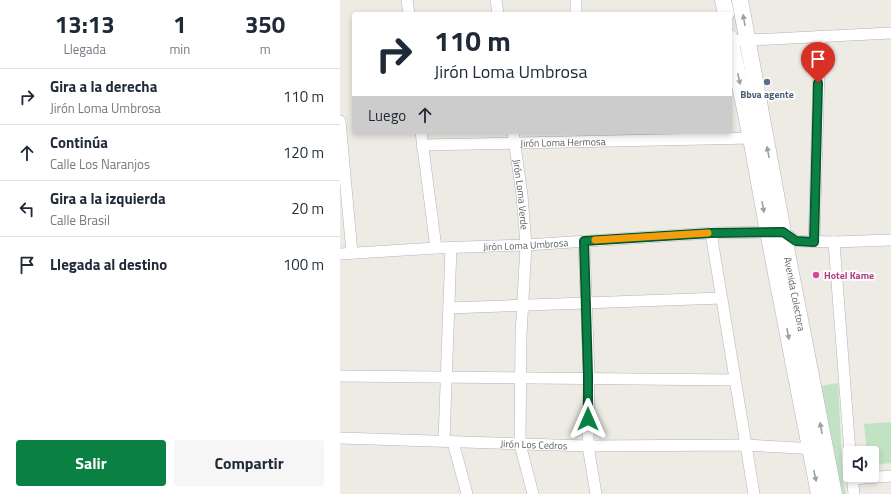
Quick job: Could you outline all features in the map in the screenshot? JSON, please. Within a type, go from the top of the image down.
[{"type":"street","points":[[407,0],[409,12]]},
{"type":"street","points":[[496,0],[498,12]]},
{"type":"street","points":[[576,0],[576,12]]},
{"type":"street","points":[[723,0],[726,12]]},
{"type":"street","name":"Avenida Colectora","points":[[740,0],[776,232],[817,449],[819,494]]},
{"type":"street","points":[[732,41],[891,32]]},
{"type":"street","points":[[814,242],[820,36]]},
{"type":"street","name":"Avenida Colectora","points":[[732,50],[751,138],[776,232]]},
{"type":"street","points":[[340,121],[352,253]]},
{"type":"street","points":[[421,134],[436,248]]},
{"type":"street","name":"Jirón Loma Verde","points":[[513,134],[522,195],[526,245],[522,305],[520,444],[533,494]]},
{"type":"street","name":"Jirón Loma Hermosa","points":[[422,145],[751,138]]},
{"type":"street","points":[[776,232],[796,241],[834,242],[891,240]]},
{"type":"street","name":"Jirón Loma Umbrosa","points":[[340,254],[451,247],[526,245],[711,233],[776,232]]},
{"type":"street","points":[[711,233],[754,494]]},
{"type":"street","points":[[584,241],[588,378],[588,446],[596,494]]},
{"type":"street","points":[[834,242],[849,446]]},
{"type":"street","points":[[451,247],[446,377],[448,441],[467,494]]},
{"type":"street","points":[[449,308],[722,298]]},
{"type":"street","points":[[340,376],[735,380]]},
{"type":"street","name":"Jirón Los Cedros","points":[[340,438],[588,446],[746,444],[817,449]]},
{"type":"street","name":"Avenida Colectora","points":[[817,449],[834,494]]},
{"type":"street","points":[[879,476],[891,476]]},
{"type":"street","points":[[853,482],[854,494]]},
{"type":"green space","points":[[838,383],[843,482],[846,494],[841,494],[820,386]]},
{"type":"green space","points":[[891,422],[891,463],[879,464],[879,446],[866,446],[864,424]]},
{"type":"slow traffic","points":[[595,240],[708,233]]},
{"type":"place","name":"Bbva agente","points":[[767,82]]},
{"type":"place","name":"Hotel Kame","points":[[816,275]]},
{"type":"route","points":[[588,419],[584,241],[711,233],[783,232],[796,241],[814,242],[818,83]]}]
